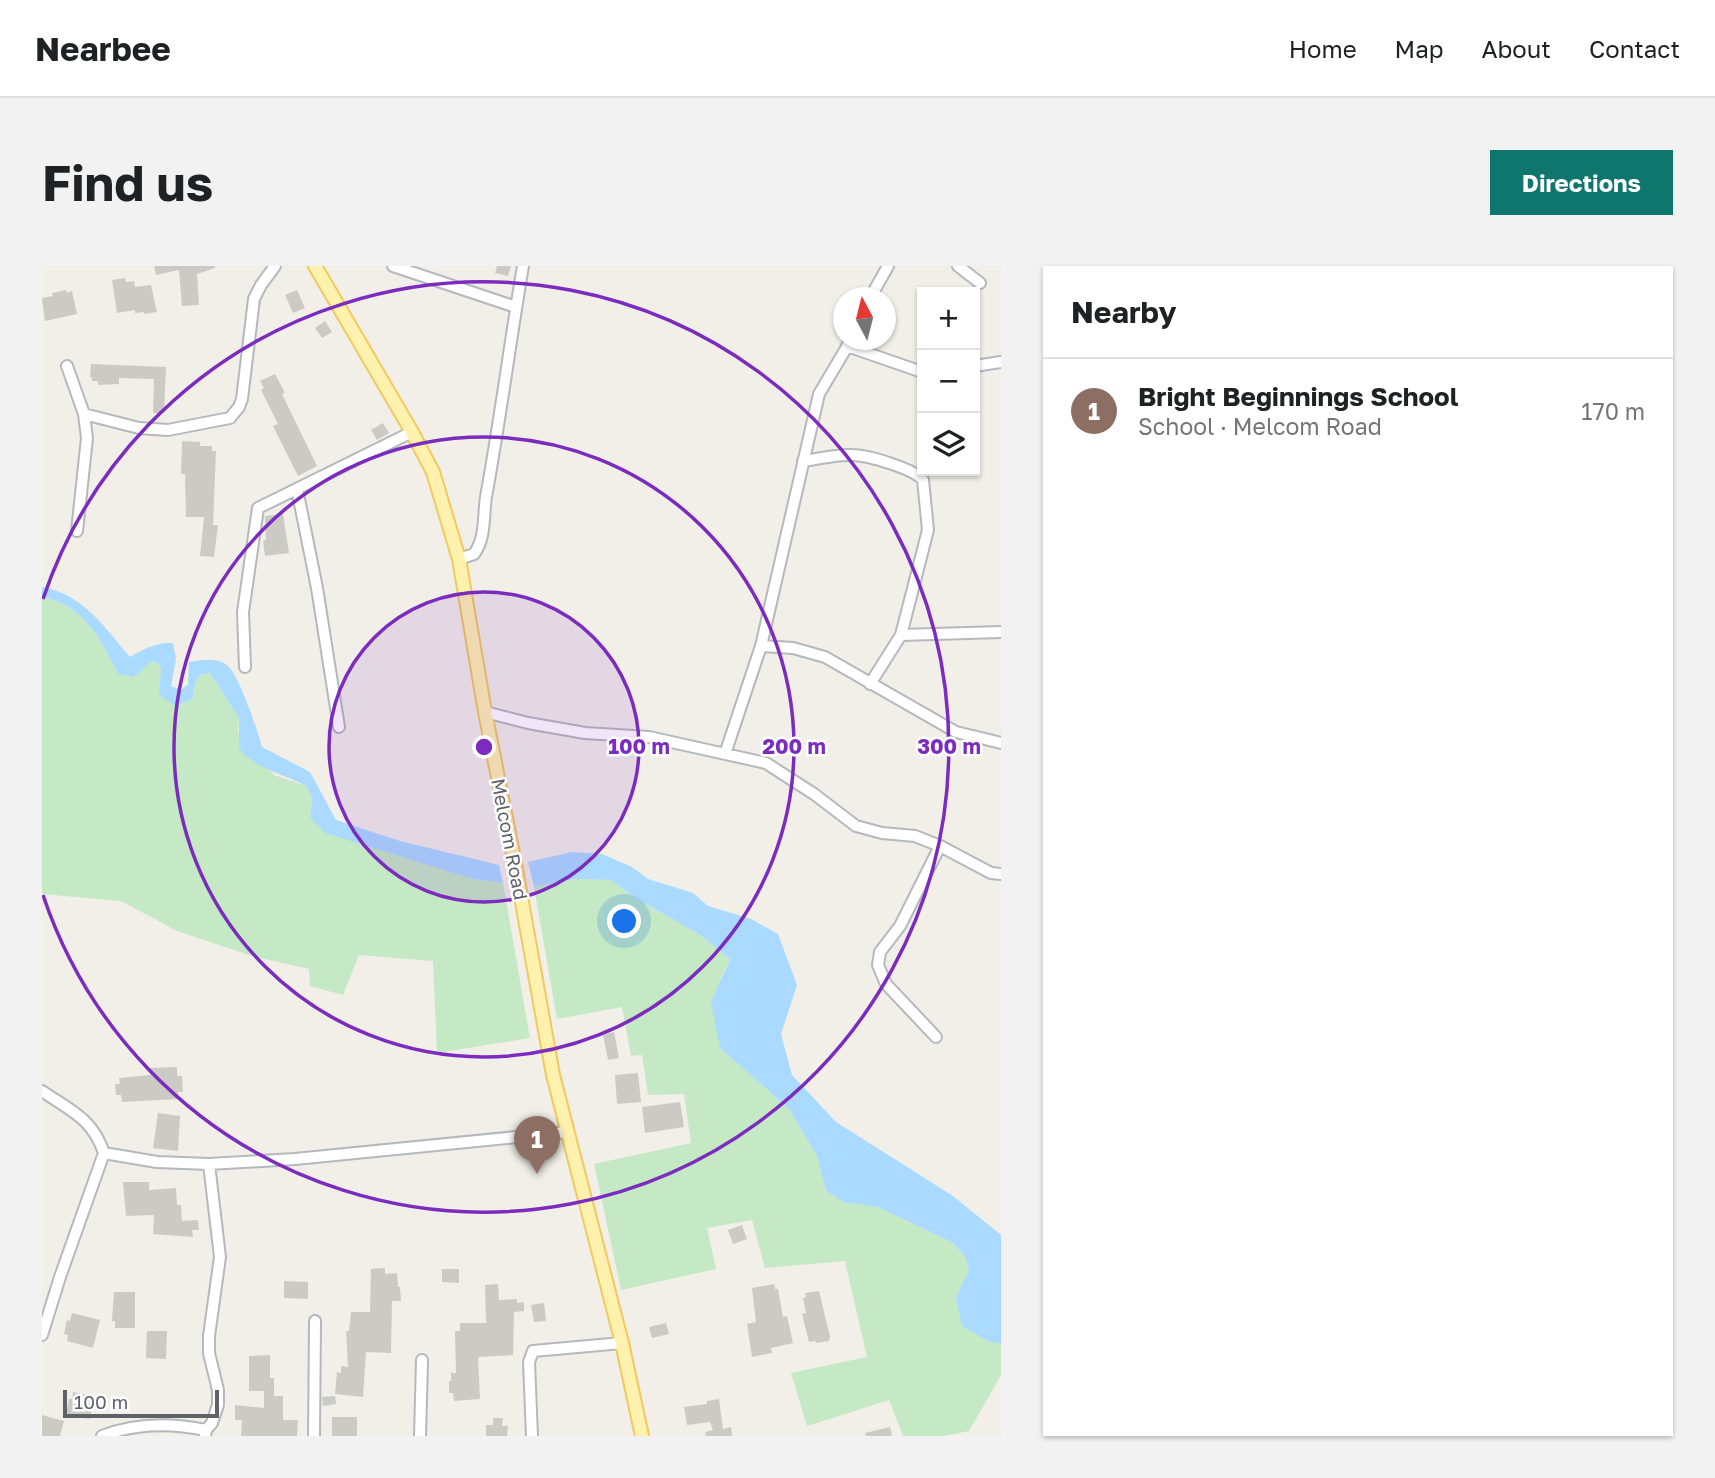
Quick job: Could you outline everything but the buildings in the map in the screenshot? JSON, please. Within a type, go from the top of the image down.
[{"type":"main road","name":"Melcom Road","points":[[315,266],[433,472],[459,559],[535,982],[567,1132],[622,1343],[642,1436]]},
{"type":"street","points":[[84,414],[153,430],[188,427],[230,418],[242,400],[254,299],[275,266]]},
{"type":"street","points":[[393,266],[516,307]]},
{"type":"street","points":[[459,559],[474,554],[482,540],[484,512],[523,266]]},
{"type":"street","points":[[876,287],[888,266]]},
{"type":"street","points":[[958,266],[980,283]]},
{"type":"street","points":[[725,754],[761,646],[818,394],[845,350]]},
{"type":"street","points":[[867,350],[917,370]]},
{"type":"street","points":[[980,365],[1001,362]]},
{"type":"street","points":[[67,366],[84,414],[87,438],[77,531]]},
{"type":"street","points":[[245,667],[243,612],[256,512],[261,506],[412,432]]},
{"type":"street","points":[[803,461],[860,455],[914,472],[923,480],[928,530],[901,635],[870,684]]},
{"type":"street","points":[[297,489],[317,588],[339,727]]},
{"type":"street","points":[[901,635],[1001,632]]},
{"type":"street","points":[[761,646],[793,648],[825,657],[956,732],[1001,743]]},
{"type":"street","points":[[485,712],[585,733],[649,737],[766,763],[814,794],[856,826],[882,833],[915,836],[990,873],[1001,874]]},
{"type":"street","points":[[936,1037],[886,984],[878,965],[880,951],[900,926],[940,846]]},
{"type":"street","points":[[42,1091],[88,1122],[99,1137],[104,1153],[66,1257],[42,1335]]},
{"type":"street","points":[[104,1153],[157,1162],[209,1164],[295,1159],[567,1132]]},
{"type":"street","points":[[102,1436],[155,1425],[183,1425],[206,1433],[212,1423],[218,1405],[218,1390],[209,1353],[209,1336],[220,1257],[209,1164]]},
{"type":"street","points":[[314,1436],[316,1321]]},
{"type":"street","points":[[533,1436],[530,1362],[533,1351],[622,1343]]},
{"type":"street","points":[[420,1436],[422,1360]]},
{"type":"green space","points":[[42,597],[69,607],[80,615],[105,649],[118,674],[134,677],[153,660],[158,663],[161,669],[160,695],[192,699],[195,683],[200,675],[210,673],[239,718],[238,732],[274,775],[306,786],[312,797],[310,817],[473,879],[503,883],[530,1038],[437,1053],[433,961],[359,955],[343,995],[310,986],[309,969],[252,956],[177,931],[121,901],[42,894]]},
{"type":"green space","points":[[575,879],[611,880],[634,897],[700,935],[730,959],[721,977],[720,1048],[789,1109],[817,1156],[826,1191],[844,1201],[878,1207],[953,1243],[965,1257],[969,1270],[956,1297],[988,1341],[1001,1344],[1001,1375],[969,1431],[944,1436],[903,1436],[889,1400],[807,1426],[791,1373],[867,1357],[845,1261],[765,1268],[752,1220],[707,1228],[716,1269],[621,1290],[594,1164],[691,1143],[684,1094],[648,1095],[642,1055],[631,1056],[622,1007],[557,1019],[534,887]]},
{"type":"water","points":[[42,587],[70,597],[81,605],[102,624],[130,657],[156,645],[173,643],[176,659],[171,686],[181,690],[188,684],[189,662],[213,660],[227,665],[242,691],[262,747],[310,772],[336,820],[400,841],[499,865],[503,883],[473,879],[325,833],[310,817],[312,797],[306,786],[262,767],[239,749],[239,718],[210,673],[200,675],[195,683],[192,699],[175,706],[159,695],[161,669],[158,663],[152,661],[134,677],[118,674],[89,625],[69,607],[42,597]]},
{"type":"water","points":[[572,852],[602,854],[632,867],[648,879],[693,893],[708,906],[751,919],[778,934],[797,985],[781,1034],[792,1075],[836,1122],[953,1196],[1001,1235],[1001,1344],[988,1341],[962,1326],[956,1297],[969,1270],[965,1257],[953,1243],[878,1207],[844,1202],[826,1191],[817,1156],[789,1109],[720,1048],[711,1002],[730,959],[700,935],[634,897],[611,880],[575,879],[534,887],[528,862]]},
{"type":"place","name":"Bright Beginnings School","points":[[537,1174]]}]
